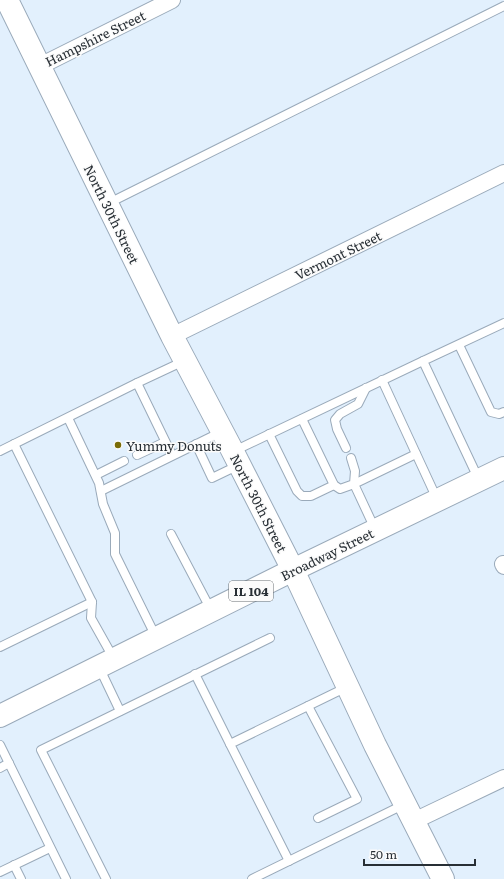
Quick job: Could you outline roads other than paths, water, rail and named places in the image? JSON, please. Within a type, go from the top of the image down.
[{"type":"street","name":"North 30th Street","points":[[7,0],[172,336],[293,570],[375,745],[443,879]]},
{"type":"street","name":"Hampshire Street","points":[[40,66],[172,0]]},
{"type":"street","name":"Vermont Street","points":[[172,336],[504,173]]},
{"type":"street","name":"Broadway Street","points":[[0,716],[293,570],[504,468]]},
{"type":"street","points":[[410,812],[504,778]]},
{"type":"lane","points":[[107,204],[504,6]]},
{"type":"lane","points":[[196,444],[212,478],[269,434],[504,324]]},
{"type":"lane","points":[[459,344],[491,412],[499,414],[504,412]]},
{"type":"lane","points":[[0,451],[137,383],[185,361]]},
{"type":"lane","points":[[423,361],[479,480]]},
{"type":"lane","points":[[382,380],[438,500]]},
{"type":"lane","points":[[137,383],[172,455]]},
{"type":"lane","points":[[346,448],[337,429],[335,420],[340,414],[358,404],[366,388]]},
{"type":"lane","points":[[68,418],[99,483],[103,504],[115,533],[115,554],[157,638]]},
{"type":"lane","points":[[302,419],[334,485],[340,489],[354,484],[416,454]]},
{"type":"lane","points":[[101,491],[222,431]]},
{"type":"lane","points":[[269,434],[297,492],[302,496],[311,496],[334,485]]},
{"type":"lane","points":[[137,455],[165,442]]},
{"type":"lane","points":[[14,444],[92,602],[91,618],[120,711]]},
{"type":"lane","points":[[351,458],[355,471],[354,484],[376,530]]},
{"type":"lane","points":[[96,475],[124,461]]},
{"type":"lane","points":[[171,534],[211,611]]},
{"type":"lane","points":[[0,648],[92,602]]},
{"type":"lane","points":[[106,879],[41,750],[270,638]]},
{"type":"lane","points":[[195,674],[289,861]]},
{"type":"lane","points":[[230,744],[348,687]]},
{"type":"lane","points":[[308,706],[357,799],[318,818]]},
{"type":"lane","points":[[0,745],[66,879]]},
{"type":"lane","points":[[0,768],[9,763]]},
{"type":"lane","points":[[252,879],[289,861],[410,812]]},
{"type":"lane","points":[[0,872],[50,848]]},
{"type":"lane","points":[[14,865],[21,879]]},
{"type":"place","name":"Yummy Donuts","points":[[118,445]]}]
